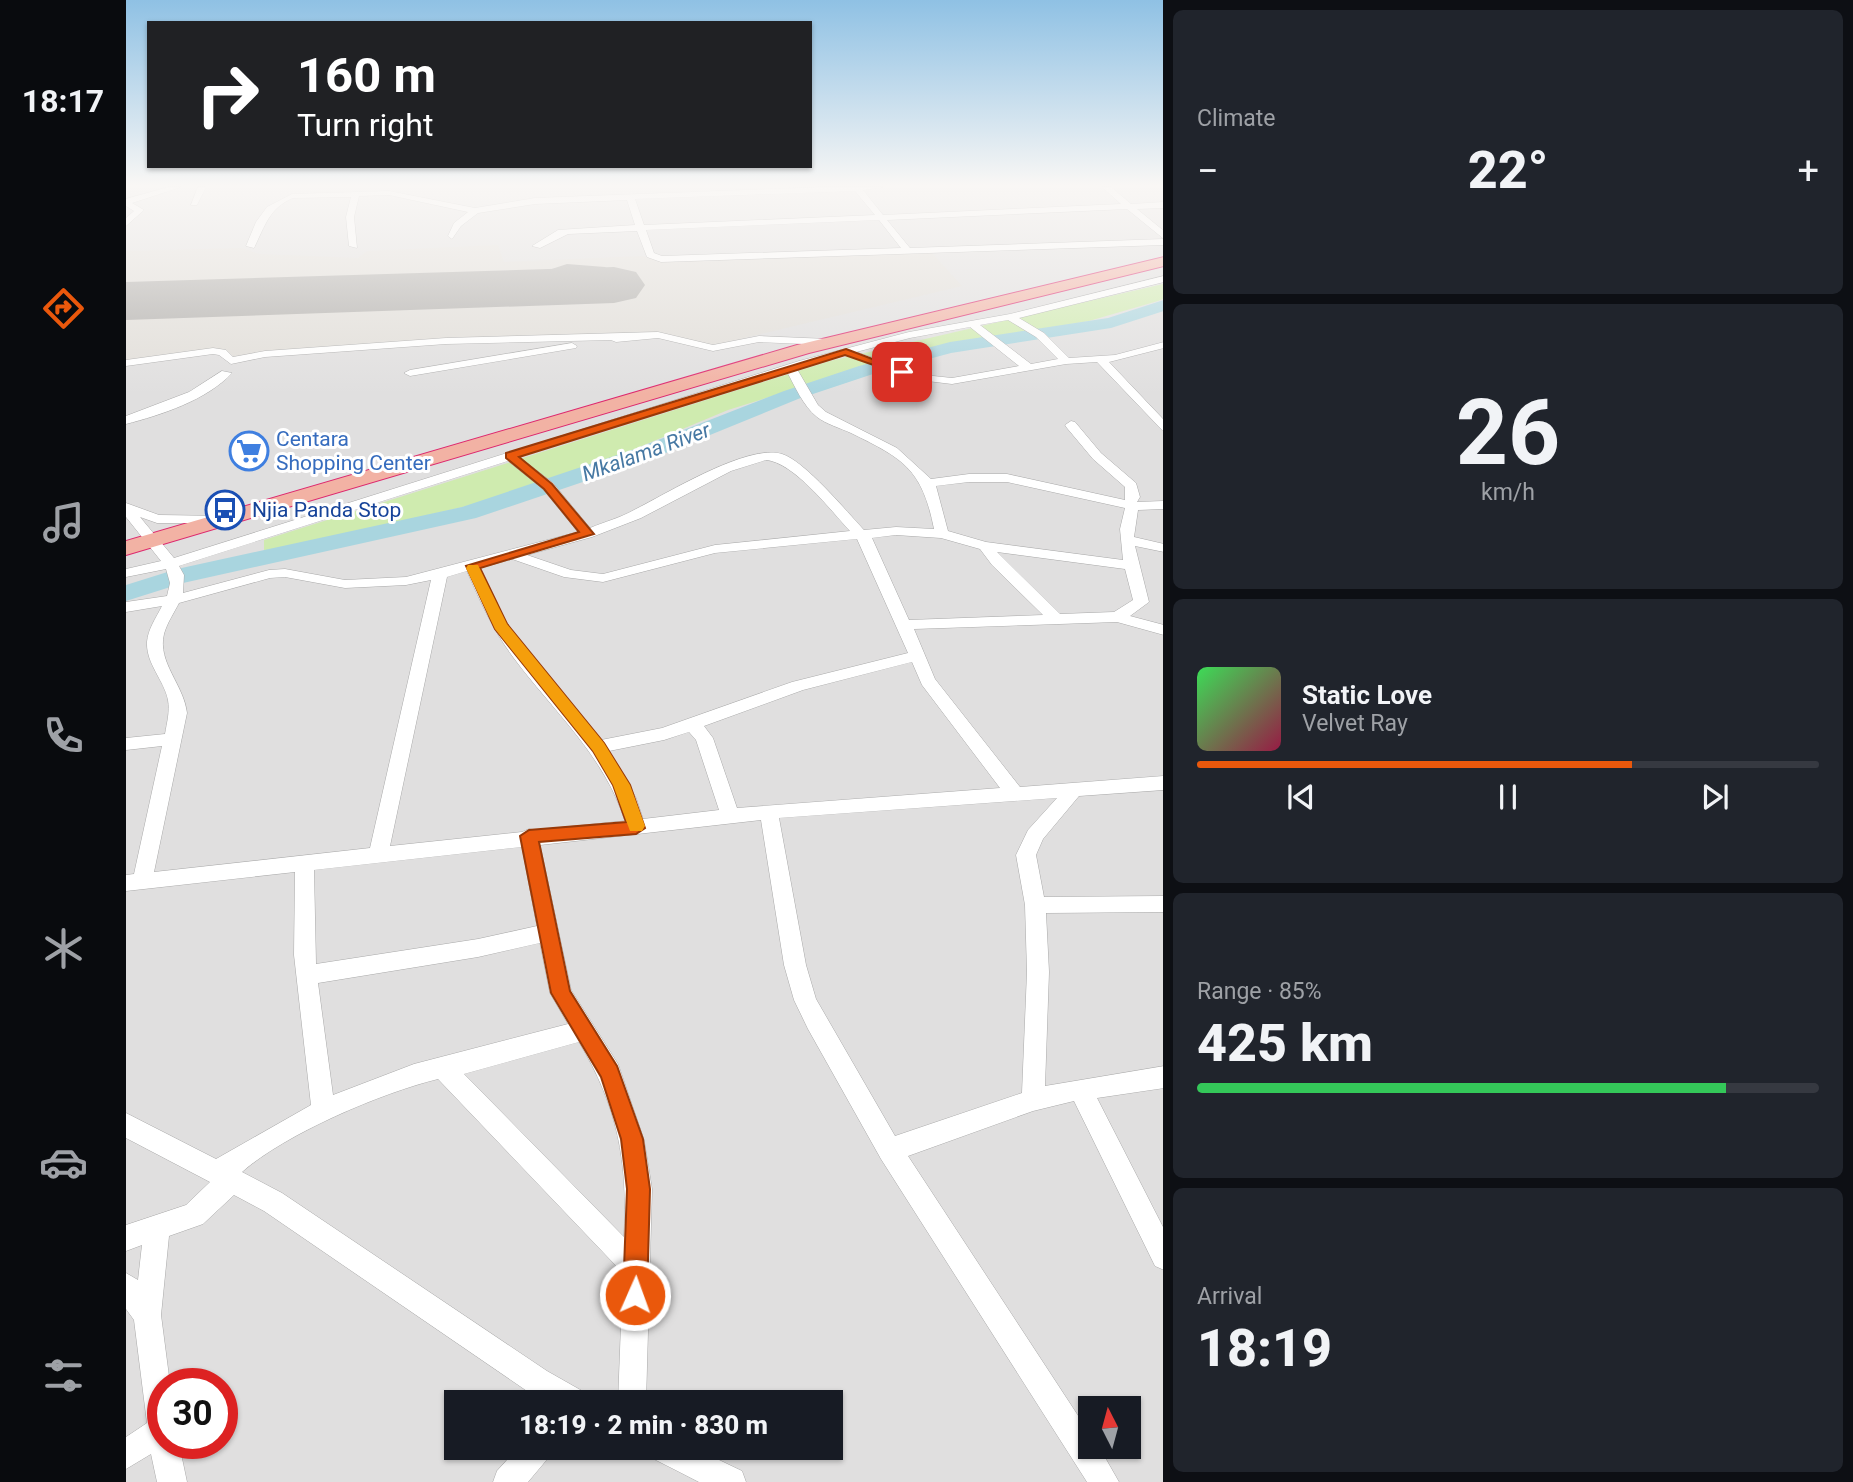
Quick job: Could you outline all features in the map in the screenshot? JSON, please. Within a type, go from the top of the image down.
[{"type":"highway","points":[[126,548],[828,342],[1163,261]]},
{"type":"street","points":[[653,256],[661,259],[749,256]]},
{"type":"street","points":[[126,573],[173,563],[790,367],[1163,279]]},
{"type":"street","points":[[1010,317],[1040,335],[1066,361]]},
{"type":"street","points":[[972,324],[1029,368]]},
{"type":"street","points":[[126,363],[213,351],[222,352],[231,361],[242,361],[265,354],[446,341],[658,335],[713,348],[760,339],[828,342]]},
{"type":"street","points":[[410,373],[625,336]]},
{"type":"street","points":[[846,352],[923,378],[952,381],[1066,361],[1101,360],[1163,345]]},
{"type":"street","points":[[1101,360],[1163,427]]},
{"type":"street","points":[[790,367],[813,407],[822,415],[904,459],[928,483],[943,534]]},
{"type":"street","points":[[126,420],[158,410],[203,388],[226,373]]},
{"type":"street","points":[[1072,425],[1097,456],[1131,485],[1133,497],[1128,540],[1141,602],[1117,617]]},
{"type":"street","points":[[126,607],[173,600],[269,573],[285,572],[345,584],[406,580],[440,574],[587,534],[636,515],[726,468],[774,455],[789,463],[812,483],[862,534],[883,573],[928,681],[1016,794]]},
{"type":"street","points":[[510,456],[548,486],[587,534]]},
{"type":"street","points":[[928,483],[969,478],[1007,478],[1131,505],[1163,505]]},
{"type":"street","points":[[126,508],[163,520],[224,519]]},
{"type":"street","points":[[126,508],[150,541],[173,563],[177,577],[173,600],[158,626],[155,649],[178,696],[174,739],[134,882],[529,836],[636,828],[769,812],[1163,783]]},
{"type":"street","points":[[511,554],[569,574],[603,579],[715,549],[896,531],[943,534],[985,546],[1132,566]]},
{"type":"street","points":[[1128,540],[1163,548]]},
{"type":"street","points":[[985,546],[996,562],[1055,618]]},
{"type":"street","points":[[472,566],[500,625],[598,747],[621,785],[636,828]]},
{"type":"street","points":[[379,853],[440,574]]},
{"type":"street","points":[[903,625],[1117,617],[1163,631]]},
{"type":"street","points":[[598,747],[664,734],[798,686],[916,656]]},
{"type":"street","points":[[691,723],[704,737],[730,816]]},
{"type":"street","points":[[126,744],[174,739]]},
{"type":"street","points":[[1033,1100],[1038,972],[1035,905],[1026,855],[1028,845],[1074,790]]},
{"type":"street","points":[[769,812],[795,965],[805,1000],[890,1150],[1104,1482]]},
{"type":"street","points":[[529,836],[561,993],[615,1083],[632,1139],[639,1189],[632,1390]]},
{"type":"street","points":[[305,862],[302,911],[308,975],[307,1001],[323,1110]]},
{"type":"street","points":[[1035,905],[1163,904]]},
{"type":"street","points":[[308,975],[478,948],[547,933]]},
{"type":"street","points":[[126,1238],[157,1230],[194,1215],[225,1176],[261,1144],[323,1110],[415,1074],[584,1030]]},
{"type":"street","points":[[443,1068],[636,1268]]},
{"type":"street","points":[[890,1150],[1033,1100],[1080,1089],[1163,1077]]},
{"type":"street","points":[[1080,1089],[1163,1255]]},
{"type":"street","points":[[126,1125],[273,1202],[553,1390]]},
{"type":"street","points":[[153,1368],[146,1315],[157,1230]]},
{"type":"street","points":[[126,1286],[146,1315]]},
{"type":"street","points":[[126,1454],[147,1444]]},
{"type":"street","points":[[168,1459],[172,1482]]},
{"type":"street","points":[[508,1482],[527,1460]]},
{"type":"street","points":[[686,1460],[731,1482]]},
{"type":"shaded area","points":[[126,256],[1163,256],[1163,1482],[126,1482]]},
{"type":"shaded area","points":[[126,256],[502,256],[504,262],[638,256],[661,261],[806,256],[935,256],[962,286],[711,346],[662,333],[437,340],[229,359],[226,350],[219,349],[126,361]]},
{"type":"green space","points":[[1163,284],[1163,299],[1158,301],[1089,321],[923,349],[728,410],[594,466],[484,502],[264,553],[264,540],[830,361]]},
{"type":"waterway","name":"Mkalama River","points":[[126,593],[177,577],[468,513],[643,454],[791,395],[866,370],[950,348],[1111,323],[1163,305]]},
{"type":"taxiway","points":[[518,288],[567,271],[597,272],[610,286]]},
{"type":"runway","points":[[126,301],[614,285]]},
{"type":"slow traffic","points":[[473,568],[500,625],[598,747],[621,785],[632,808],[636,826]]},
{"type":"place","name":"Centara Shopping Center","points":[[249,451]]},
{"type":"place","name":"Njia Panda Stop","points":[[225,510]]},
{"type":"route","points":[[635,1295],[639,1189],[632,1139],[610,1073],[561,993],[529,836],[636,828],[632,808],[598,747],[500,625],[472,566],[587,534],[548,486],[510,456],[803,363],[846,352],[902,372]]}]
